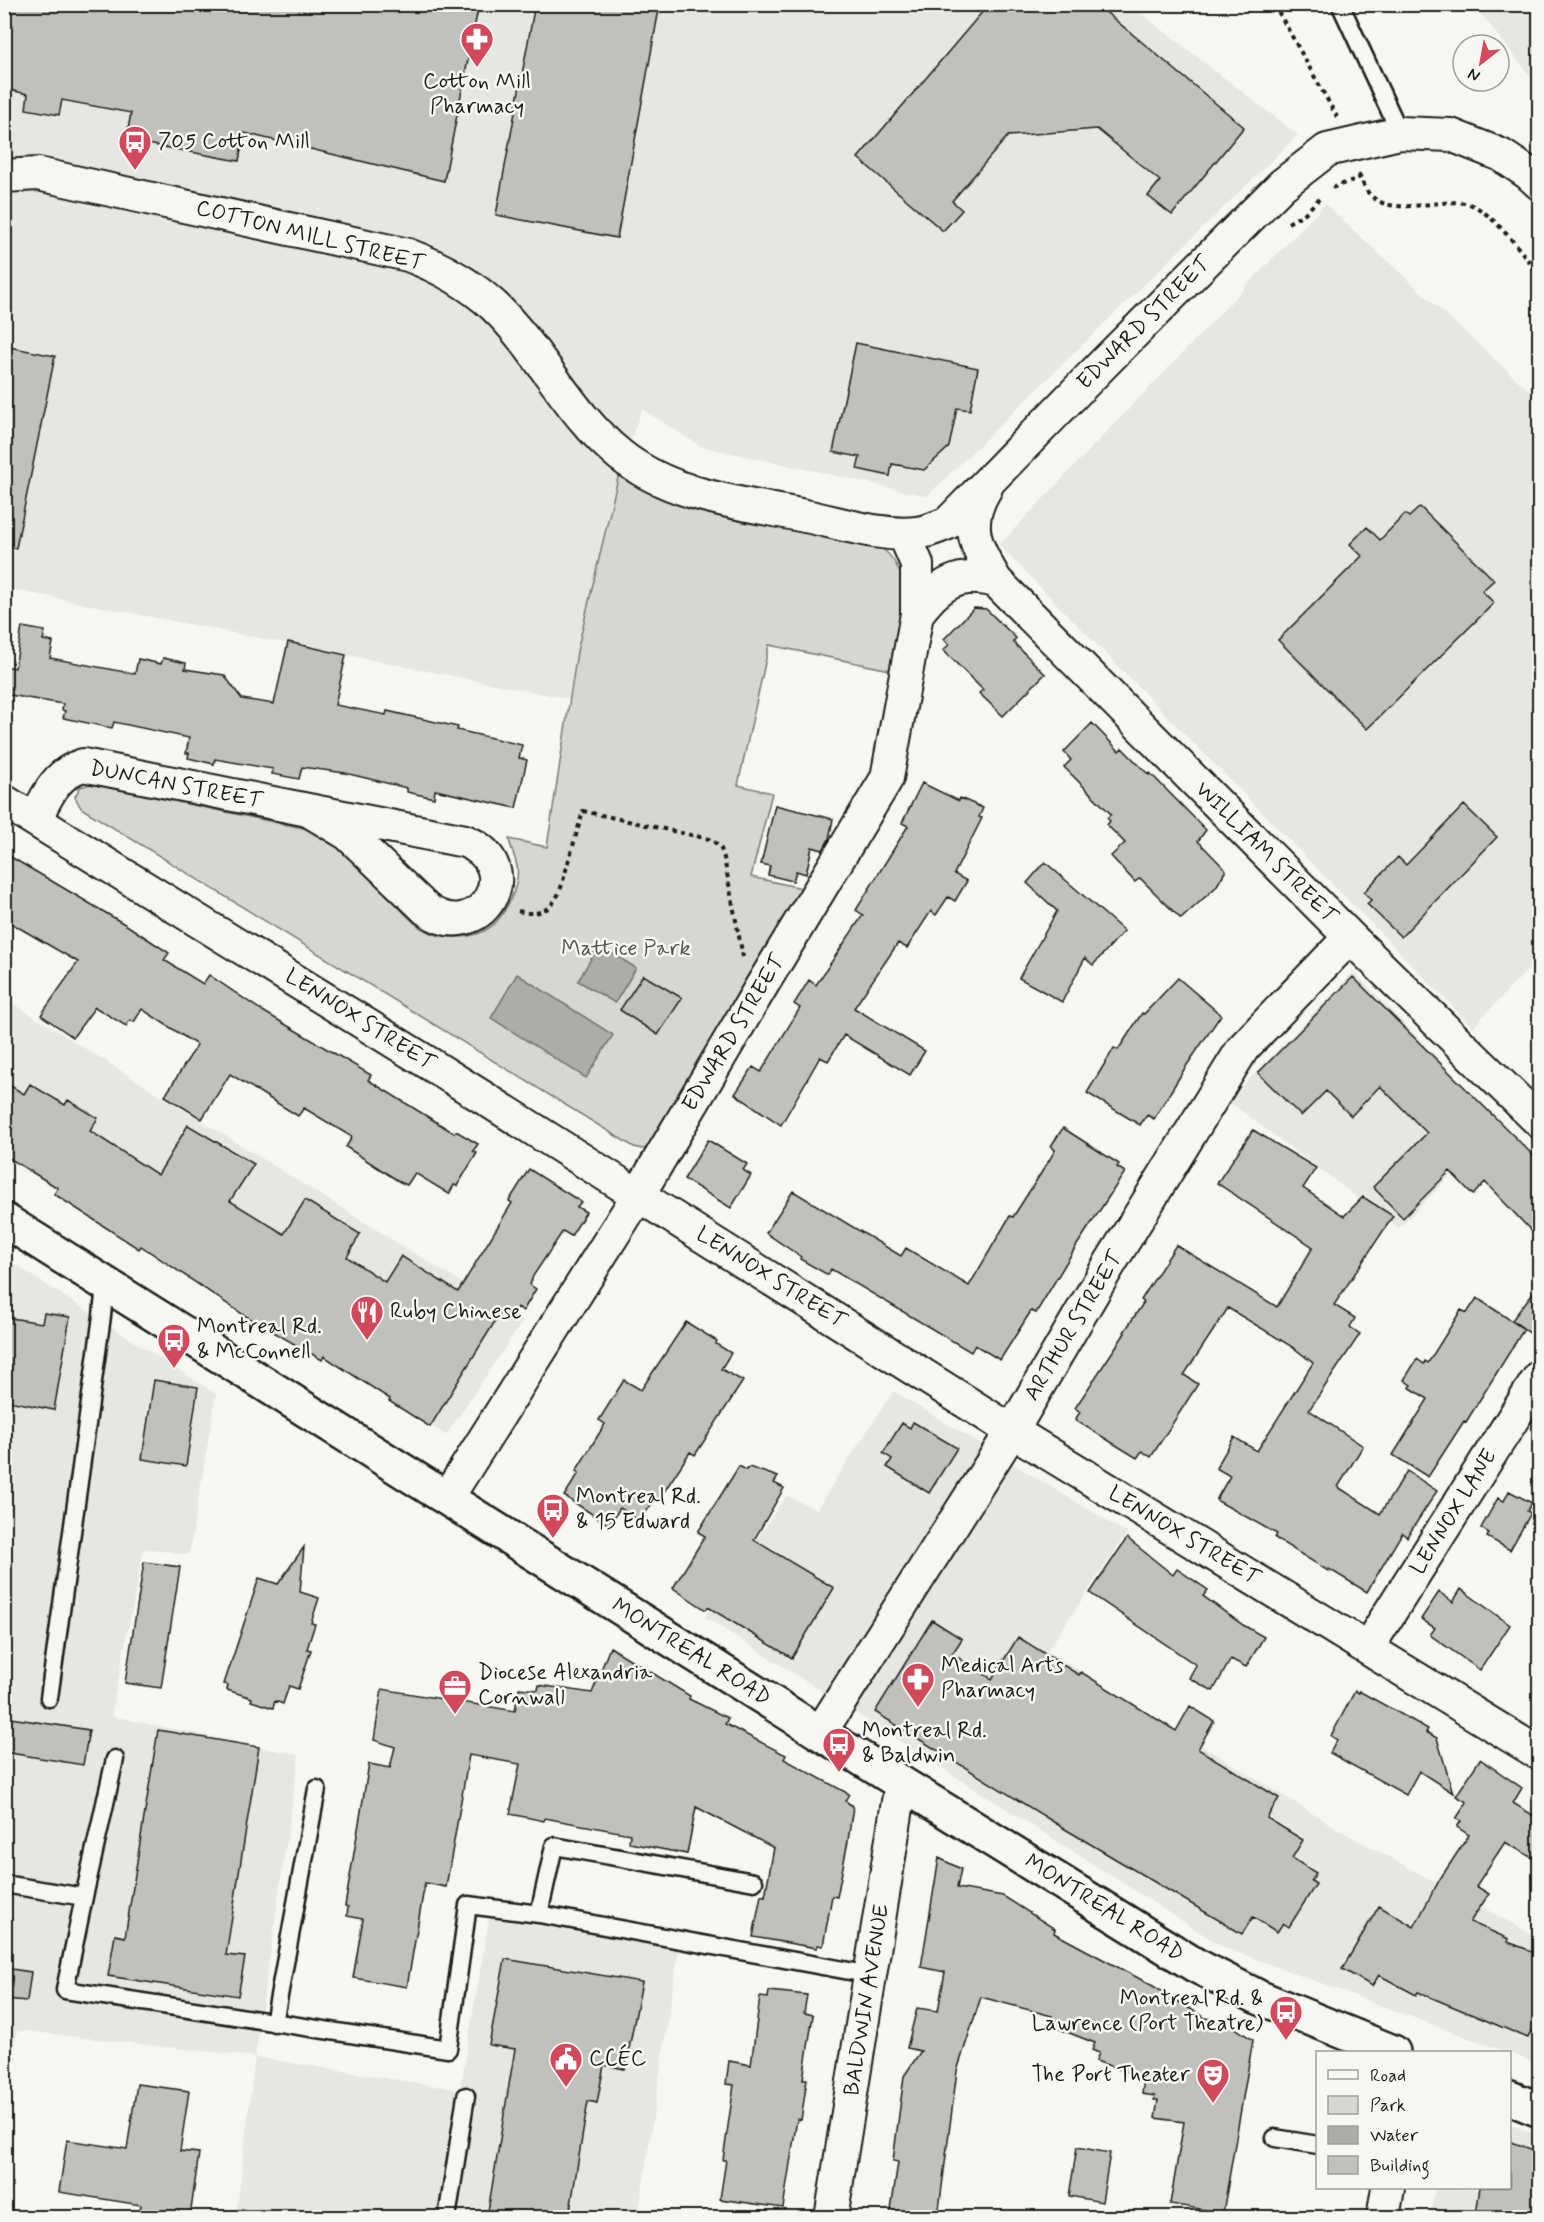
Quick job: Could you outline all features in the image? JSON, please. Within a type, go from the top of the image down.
[{"type":"main road","name":"MONTREAL ROAD","points":[[4,1220],[820,1733],[1195,1965],[1258,1997],[1392,2051]]},
{"type":"main road","points":[[1511,2099],[1539,2110]]},
{"type":"street","name":"EDWARD STREET","points":[[952,519],[1115,351],[1282,185],[1327,150],[1400,133],[1451,135],[1501,155],[1528,173],[1539,184]]},
{"type":"street","name":"COTTON MILL STREET","points":[[4,176],[38,174],[408,255],[429,263],[473,289],[495,307],[588,424],[621,456],[656,478],[693,492],[879,531],[920,533],[948,523],[952,519]]},
{"type":"street","name":"WILLIAM STREET","points":[[992,480],[975,508],[973,525],[975,541],[996,581],[1350,937],[1539,1122]]},
{"type":"street","name":"EDWARD STREET","points":[[447,1498],[639,1194],[887,778],[917,614],[917,564],[904,534]]},
{"type":"street","points":[[917,614],[929,597],[943,585],[972,576],[996,581]]},
{"type":"street","name":"DUNCAN STREET","points":[[35,820],[54,784],[67,773],[83,765],[465,841],[482,850],[493,864],[496,879],[492,895],[483,909],[469,917],[452,919],[430,912],[348,834],[308,810]]},
{"type":"street","name":"LENNOX STREET","points":[[4,801],[639,1194],[1012,1431],[1368,1647],[1539,1754]]},
{"type":"street","name":"ARTHUR STREET","points":[[820,1733],[1012,1431],[1109,1265],[1243,1048],[1350,937]]},
{"type":"street","name":"LENNOX LANE","points":[[1368,1647],[1539,1376]]},
{"type":"street","name":"BALDWIN AVENUE","points":[[831,2217],[902,1783]]},
{"type":"street","points":[[1383,2217],[1388,2189]]},
{"type":"lane","points":[[1340,4],[1400,133]]},
{"type":"lane","points":[[49,1698],[105,1284]]},
{"type":"lane","points":[[115,1759],[65,1990],[448,2049],[468,1905],[539,1914],[871,1975]]},
{"type":"lane","points":[[274,2023],[317,1789]]},
{"type":"lane","points":[[539,1914],[554,1846],[754,1882]]},
{"type":"lane","points":[[4,1884],[84,1897]]},
{"type":"lane","points":[[447,2217],[466,2096]]},
{"type":"lane","points":[[1275,2138],[1316,2145]]},
{"type":"path","points":[[1328,189],[1361,177]]},
{"type":"path","points":[[1284,224],[1292,223],[1321,197]]},
{"type":"path","points":[[512,909],[532,914],[542,913],[556,899],[583,811],[709,838],[720,846],[724,858],[746,973],[761,987]]},
{"type":"shaded area","points":[[4,5],[1130,5],[1298,135],[927,496],[700,446],[642,409],[621,465],[570,699],[5,588]]},
{"type":"shaded area","points":[[1474,5],[1539,5],[1539,87],[1511,52],[1511,33],[1496,33]]},
{"type":"shaded area","points":[[1325,204],[1539,400],[1539,958],[1473,1027],[999,545]]},
{"type":"shaded area","points":[[1354,972],[1501,1124],[1399,1228],[1228,1101]]},
{"type":"shaded area","points":[[4,998],[523,1321],[446,1435],[5,1157]]},
{"type":"shaded area","points":[[5,1258],[216,1394],[189,1555],[144,1548],[111,1716],[299,1755],[255,2057],[17,2030],[5,2102]]},
{"type":"shaded area","points":[[893,1391],[1127,1533],[1047,1651],[1348,1835],[1539,1938],[1539,2064],[1511,2054],[1511,2051],[1504,2051],[1223,1947],[705,1617],[786,1496],[817,1509]]},
{"type":"shaded area","points":[[489,1918],[679,1947],[638,2217],[236,2217],[255,2057],[460,2090]]},
{"type":"shaded area","points":[[1511,2124],[1539,2136],[1539,2217],[1430,2218],[1435,2189],[1511,2189]]},
{"type":"green space","name":"Mattice Park","points":[[621,465],[880,547],[892,558],[900,572],[904,604],[895,671],[769,645],[738,785],[772,793],[751,877],[811,890],[650,1148],[642,1149],[634,1147],[81,808],[75,797],[80,787],[91,784],[317,831],[337,847],[421,928],[441,936],[452,937],[474,935],[484,931],[493,925],[504,912],[516,886],[518,872],[509,839],[547,847],[577,652]]},
{"type":"water","points":[[599,945],[636,968],[615,1003],[578,981]]},
{"type":"water","points":[[517,974],[613,1035],[586,1078],[491,1018]]},
{"type":"building","points":[[4,4],[479,4],[444,181],[244,133],[239,161],[126,140],[131,113],[62,100],[59,115],[26,109],[28,94],[4,89]]},
{"type":"building","points":[[535,4],[660,4],[617,238],[496,215]]},
{"type":"building","points":[[989,4],[1096,4],[1244,127],[1172,215],[1148,196],[1160,181],[1097,129],[1008,136],[952,201],[962,210],[943,231],[858,158]]},
{"type":"building","points":[[856,343],[978,368],[970,410],[957,408],[949,447],[924,470],[892,464],[890,476],[857,469],[860,457],[833,452]]},
{"type":"building","points":[[4,346],[55,356],[16,548],[4,547]]},
{"type":"building","points":[[1420,507],[1494,580],[1482,591],[1494,603],[1367,729],[1278,640],[1362,556],[1350,544],[1367,527],[1380,540],[1405,514],[1409,517]]},
{"type":"building","points":[[974,608],[986,609],[1016,638],[1013,642],[1045,674],[1003,716],[979,693],[983,690],[943,650],[949,645],[944,639]]},
{"type":"building","points":[[22,627],[45,631],[43,640],[53,642],[50,658],[135,674],[138,659],[161,664],[163,658],[186,663],[185,669],[224,675],[242,699],[274,704],[288,642],[346,655],[335,705],[386,715],[387,711],[458,727],[457,730],[522,745],[519,758],[527,760],[516,808],[435,790],[434,798],[407,792],[407,788],[345,773],[302,767],[299,779],[272,774],[273,769],[215,759],[214,764],[188,758],[189,753],[186,753],[189,738],[114,722],[112,728],[63,718],[65,711],[62,710],[63,704],[4,694],[4,666],[15,668]]},
{"type":"building","points":[[1092,723],[1119,751],[1122,748],[1149,775],[1150,773],[1206,830],[1198,841],[1226,870],[1216,887],[1181,919],[1140,878],[1135,882],[1111,856],[1125,843],[1107,825],[1110,821],[1107,818],[1111,814],[1064,767],[1071,760],[1064,752]]},
{"type":"building","points":[[922,783],[959,801],[960,798],[983,808],[979,817],[982,818],[954,874],[967,881],[955,901],[948,897],[936,915],[931,911],[907,948],[898,943],[854,1008],[925,1051],[910,1075],[844,1035],[828,1061],[820,1057],[781,1125],[735,1094],[753,1067],[761,1072],[800,1008],[794,1004],[809,980],[816,985],[863,915],[856,910],[908,826],[902,823]]},
{"type":"building","points":[[775,805],[833,819],[829,839],[823,850],[812,847],[806,874],[796,871],[793,881],[768,875],[770,866],[761,864]]},
{"type":"building","points":[[1464,805],[1497,837],[1401,937],[1367,904],[1371,900],[1364,892],[1398,857],[1406,865]]},
{"type":"building","points":[[4,853],[128,926],[169,953],[164,960],[203,984],[209,975],[261,1010],[371,1075],[368,1080],[454,1133],[456,1131],[478,1144],[473,1151],[477,1153],[457,1186],[454,1185],[449,1194],[415,1173],[407,1185],[400,1182],[346,1147],[352,1137],[304,1108],[298,1116],[230,1074],[202,1119],[165,1096],[197,1045],[142,1009],[134,1022],[130,1020],[126,1026],[95,1007],[73,1037],[41,1015],[78,962],[4,919]]},
{"type":"building","points":[[1045,862],[1124,931],[1093,965],[1085,958],[1062,1002],[1019,978],[1057,911],[1027,883]]},
{"type":"building","points":[[643,975],[682,998],[658,1035],[620,1010]]},
{"type":"building","points":[[1353,977],[1539,1161],[1539,1239],[1485,1182],[1473,1195],[1450,1171],[1403,1218],[1373,1187],[1427,1133],[1380,1086],[1351,1116],[1326,1091],[1301,1116],[1258,1073]]},
{"type":"building","points":[[1178,978],[1221,1015],[1154,1119],[1147,1115],[1140,1125],[1087,1093],[1114,1048],[1118,1050],[1142,1013],[1144,1014]]},
{"type":"building","points":[[4,1082],[24,1094],[30,1084],[65,1105],[68,1100],[98,1118],[90,1131],[158,1175],[188,1125],[254,1164],[230,1201],[284,1234],[305,1200],[360,1234],[347,1257],[385,1282],[401,1256],[458,1292],[512,1203],[509,1201],[529,1169],[581,1202],[577,1207],[586,1212],[571,1236],[563,1231],[533,1276],[530,1285],[536,1289],[523,1311],[518,1307],[512,1316],[502,1310],[430,1427],[324,1356],[322,1360],[244,1315],[141,1246],[139,1249],[54,1194],[58,1188],[4,1155]]},
{"type":"building","points":[[1063,1128],[1119,1164],[1117,1167],[1125,1172],[1036,1313],[1031,1311],[1000,1360],[975,1345],[971,1352],[831,1269],[828,1275],[800,1259],[801,1257],[766,1233],[793,1191],[901,1256],[906,1248],[969,1286],[1010,1216],[1013,1217],[1050,1159],[1055,1150],[1051,1146]]},
{"type":"building","points":[[1253,1130],[1316,1168],[1303,1188],[1344,1216],[1363,1197],[1393,1216],[1334,1305],[1355,1318],[1350,1327],[1360,1334],[1309,1410],[1363,1446],[1338,1487],[1380,1514],[1407,1471],[1437,1491],[1407,1537],[1402,1533],[1367,1592],[1275,1538],[1277,1534],[1216,1500],[1230,1476],[1216,1468],[1234,1437],[1257,1451],[1313,1363],[1294,1348],[1228,1308],[1184,1375],[1198,1384],[1151,1457],[1142,1451],[1137,1458],[1075,1420],[1080,1412],[1075,1408],[1125,1333],[1144,1302],[1141,1300],[1176,1245],[1277,1307],[1313,1247],[1217,1183]]},
{"type":"building","points":[[708,1140],[747,1164],[743,1170],[751,1175],[731,1208],[684,1179]]},
{"type":"building","points":[[1539,1285],[1539,1340],[1512,1320]]},
{"type":"building","points":[[1477,1298],[1524,1329],[1466,1422],[1464,1421],[1428,1477],[1393,1455],[1428,1399],[1409,1387],[1411,1385],[1404,1380],[1417,1359],[1424,1364],[1425,1361],[1428,1363],[1461,1310],[1467,1313]]},
{"type":"building","points":[[44,1313],[70,1317],[54,1410],[4,1400],[4,1317],[42,1323]]},
{"type":"building","points":[[686,1322],[717,1341],[716,1344],[731,1353],[721,1369],[743,1381],[695,1455],[690,1452],[658,1501],[655,1499],[640,1521],[620,1508],[609,1525],[564,1496],[579,1473],[576,1471],[605,1424],[599,1420],[624,1380],[641,1390]]},
{"type":"building","points":[[154,1380],[198,1387],[186,1466],[142,1459]]},
{"type":"building","points":[[913,1422],[957,1448],[929,1493],[887,1467],[892,1459],[883,1453],[902,1423],[910,1428]]},
{"type":"building","points":[[739,1466],[746,1470],[749,1467],[778,1477],[774,1483],[784,1488],[754,1540],[834,1588],[792,1658],[708,1607],[706,1610],[673,1588],[705,1536],[698,1532]]},
{"type":"building","points":[[1509,1491],[1532,1503],[1527,1511],[1531,1513],[1510,1550],[1487,1537],[1489,1533],[1481,1528],[1498,1498],[1504,1501]]},
{"type":"building","points":[[1127,1538],[1173,1575],[1177,1569],[1208,1590],[1203,1596],[1264,1637],[1246,1667],[1231,1659],[1213,1691],[1189,1678],[1196,1665],[1090,1593]]},
{"type":"building","points":[[304,1547],[300,1592],[319,1598],[311,1623],[315,1624],[307,1649],[311,1650],[298,1689],[289,1686],[283,1704],[275,1701],[273,1708],[227,1690],[228,1685],[224,1684],[259,1578],[278,1584]]},
{"type":"building","points":[[144,1562],[180,1567],[161,1688],[125,1683]]},
{"type":"building","points":[[1461,1589],[1510,1625],[1480,1670],[1430,1635],[1435,1628],[1421,1619],[1439,1592],[1453,1602]]},
{"type":"building","points":[[932,1620],[962,1639],[952,1654],[992,1679],[1018,1637],[1079,1675],[1081,1672],[1176,1731],[1190,1706],[1214,1721],[1198,1749],[1279,1798],[1267,1818],[1303,1840],[1292,1858],[1316,1873],[1311,1881],[1316,1884],[1289,1927],[1283,1923],[1277,1932],[1253,1917],[1242,1934],[875,1712]]},
{"type":"building","points":[[610,1647],[690,1696],[689,1699],[728,1718],[725,1724],[786,1755],[784,1759],[849,1794],[845,1801],[853,1806],[848,1841],[837,1897],[832,1896],[823,1946],[817,1945],[817,1948],[753,1937],[761,1895],[765,1896],[774,1848],[696,1807],[687,1854],[629,1843],[630,1834],[545,1818],[544,1821],[510,1814],[520,1764],[469,1755],[446,1887],[425,1883],[407,1987],[353,1978],[363,1919],[347,1916],[348,1907],[345,1906],[369,1764],[390,1768],[395,1747],[374,1740],[382,1689],[515,1711],[519,1688],[538,1690],[539,1685],[592,1693]]},
{"type":"building","points":[[1355,1691],[1359,1693],[1359,1691],[1428,1729],[1426,1732],[1437,1738],[1453,1793],[1419,1771],[1406,1795],[1330,1753],[1337,1740],[1331,1736]]},
{"type":"building","points":[[4,1717],[89,1730],[83,1765],[4,1752]]},
{"type":"building","points":[[158,1730],[259,1747],[226,1955],[245,1957],[238,1996],[108,1976],[115,1935],[125,1937]]},
{"type":"building","points":[[1480,1759],[1522,1788],[1513,1803],[1539,1819],[1539,1862],[1505,1842],[1476,1886],[1489,1894],[1470,1922],[1509,1939],[1508,1942],[1539,1954],[1539,2035],[1531,2031],[1528,2038],[1418,1992],[1416,1995],[1379,1975],[1372,1986],[1342,1969],[1379,1906],[1414,1927],[1440,1879],[1469,1835],[1457,1827],[1461,1821],[1456,1819],[1467,1802],[1456,1796]]},
{"type":"building","points":[[939,1858],[961,1869],[957,1888],[1003,1896],[1055,1929],[1054,1933],[1153,1986],[1205,2018],[1225,2021],[1253,2040],[1223,2213],[1170,2204],[1184,2122],[1155,2118],[1158,2100],[1154,2100],[1155,2096],[1142,2094],[1144,2078],[1096,2061],[1099,2053],[1092,2050],[1095,2043],[1049,2025],[1052,2016],[981,1997],[957,2071],[938,2217],[890,2217],[898,2162],[893,2161],[904,2076],[921,2051],[907,2048],[917,2008],[938,2011],[945,1972],[921,1967]]},
{"type":"building","name":"CCÉC","points":[[505,1959],[642,1982],[625,2069],[604,2065],[597,2103],[588,2101],[569,2217],[487,2217],[515,2049],[489,2045]]},
{"type":"building","points":[[4,1968],[31,1972],[27,2001],[4,1999]]},
{"type":"building","points":[[769,1991],[807,1995],[804,2013],[813,2015],[803,2079],[807,2079],[801,2120],[797,2119],[783,2208],[720,2199],[734,2085],[726,2084],[729,2061],[751,2065],[760,1997],[768,1998]]},
{"type":"building","points":[[137,2084],[189,2091],[180,2151],[199,2153],[190,2217],[139,2217],[141,2205],[59,2192],[67,2140],[127,2149]]},
{"type":"building","points":[[1511,2142],[1539,2152],[1539,2217],[1476,2215],[1480,2189],[1511,2189]]},
{"type":"building","points":[[1077,2147],[1110,2153],[1102,2202],[1069,2196]]},
{"type":"place","name":"Cotton Mill Pharmacy","points":[[477,68]]},
{"type":"place","name":"705 Cotton Mill","points":[[135,171]]},
{"type":"place","name":"Ruby Chinese","points":[[367,1341]]},
{"type":"place","name":"Montreal Rd. & McConnell","points":[[174,1369]]},
{"type":"place","name":"Montreal Rd. & 15 Edward","points":[[553,1539]]},
{"type":"place","name":"Medical Arts Pharmacy","points":[[918,1708]]},
{"type":"place","name":"Diocese Alexandria Cornwall","points":[[455,1715]]},
{"type":"place","name":"Montreal Rd. & Baldwin","points":[[839,1773]]},
{"type":"place","name":"Montreal Rd. & Lawrence (Port Theatre)","points":[[1286,2041]]},
{"type":"place","name":"CCÉC","points":[[566,2088]]},
{"type":"place","name":"The Port Theater","points":[[1213,2104]]}]
